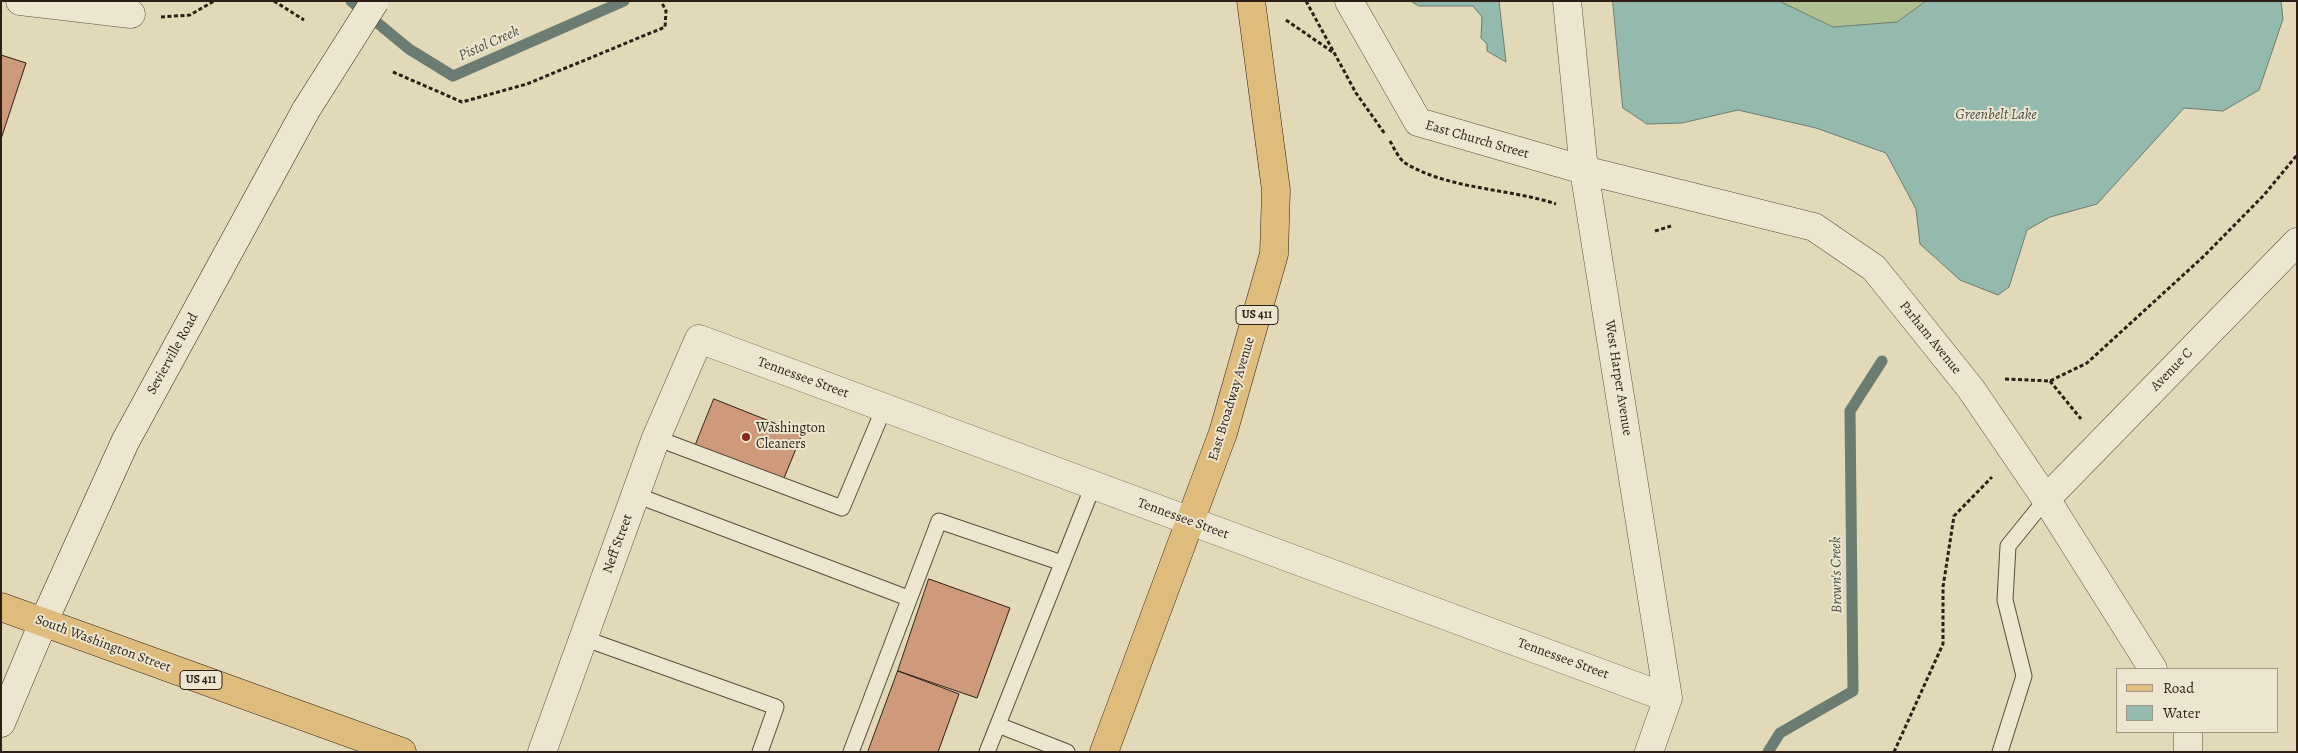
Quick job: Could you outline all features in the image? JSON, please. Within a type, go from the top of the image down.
[{"type":"main road","name":"East Broadway Avenue","points":[[1104,752],[1223,433],[1274,254],[1276,190],[1251,1]]},
{"type":"main road","name":"South Washington Street","points":[[1,607],[43,624],[402,752]]},
{"type":"street","points":[[20,1],[131,14]]},
{"type":"street","name":"Sevierville Road","points":[[1,723],[43,624],[125,442],[306,110],[374,1]]},
{"type":"street","name":"East Church Street","points":[[1349,1],[1418,122],[1584,170]]},
{"type":"street","name":"West Harper Avenue","points":[[1567,1],[1584,170],[1668,698],[1649,752]]},
{"type":"street","name":"Parham Avenue","points":[[1584,170],[1814,227],[1874,268],[1971,389],[2046,499],[2152,668]]},
{"type":"street","name":"Avenue C","points":[[2046,499],[2297,242]]},
{"type":"street","name":"Tennessee Street","points":[[699,339],[1668,698]]},
{"type":"street","name":"Neff Street","points":[[542,752],[656,438],[699,339]]},
{"type":"street","points":[[2188,733],[2188,752]]},
{"type":"lane","points":[[656,438],[842,508],[884,408]]},
{"type":"lane","points":[[987,752],[1093,486]]},
{"type":"lane","points":[[636,495],[908,598]]},
{"type":"lane","points":[[2000,752],[2024,676],[2005,600],[2008,546],[2046,499]]},
{"type":"lane","points":[[851,752],[908,598],[939,521],[1062,563]]},
{"type":"lane","points":[[583,638],[776,707],[760,752]]},
{"type":"lane","points":[[998,725],[1067,752]]},
{"type":"path","points":[[131,14],[162,17],[190,15],[214,1]]},
{"type":"path","points":[[274,1],[304,20]]},
{"type":"path","points":[[393,72],[462,102],[527,84],[665,27],[666,11],[661,1]]},
{"type":"path","points":[[1282,17],[1335,54]]},
{"type":"path","points":[[1971,389],[1990,379],[2050,381],[2087,363],[2204,256],[2264,195],[2297,155]]},
{"type":"path","points":[[1655,231],[1680,224]]},
{"type":"path","points":[[2050,381],[2086,425]]},
{"type":"path","points":[[1894,752],[1943,644],[1943,587],[1954,516],[2015,453]]},
{"type":"green space","points":[[1779,1],[1926,1],[1897,22],[1833,27]]},
{"type":"water","points":[[1411,1],[1499,1],[1506,62],[1487,51],[1487,44],[1481,38],[1482,17],[1473,6],[1419,6]]},
{"type":"water","name":"Greenbelt Lake","points":[[1613,1],[1779,1],[1833,27],[1897,22],[1926,1],[2281,1],[2283,19],[2259,90],[2223,111],[2184,108],[2097,204],[2050,217],[2027,230],[2009,287],[1998,295],[1960,280],[1920,244],[1916,209],[1886,153],[1816,128],[1738,110],[1682,123],[1647,124],[1623,108]]},
{"type":"building","points":[[1,55],[26,63],[1,139]]},
{"type":"building","points":[[714,399],[802,434],[782,483],[694,449]]},
{"type":"building","points":[[929,579],[1010,608],[977,698],[898,671]]},
{"type":"building","points":[[898,671],[959,694],[938,752],[868,752]]},
{"type":"waterway","name":"Pistol Creek","points":[[351,1],[409,49],[453,76],[624,1]]},
{"type":"waterway","name":"Brown's Creek","points":[[1768,752],[1780,733],[1853,691],[1850,411],[1882,361]]},
{"type":"place","name":"Washington Cleaners","points":[[746,437]]}]
